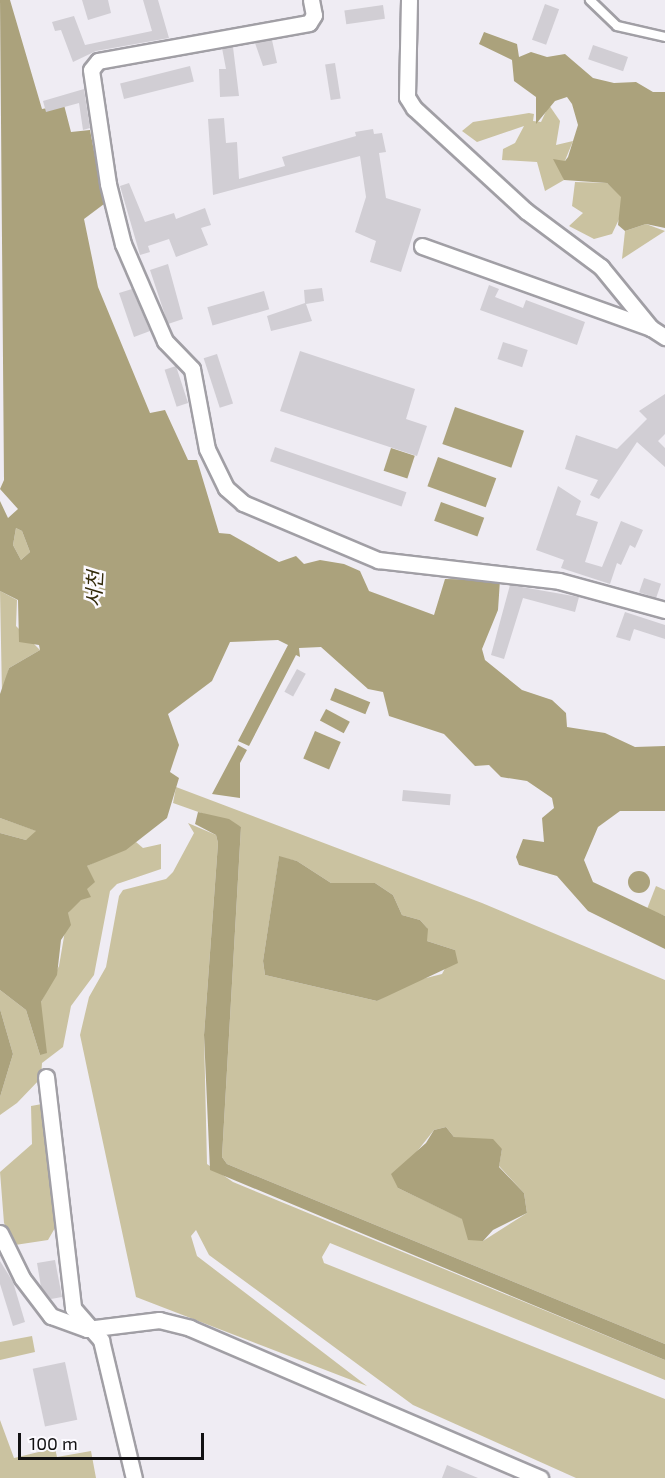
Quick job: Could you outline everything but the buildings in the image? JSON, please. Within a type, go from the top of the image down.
[{"type":"street","points":[[311,0],[314,15],[309,24],[98,61],[92,70],[108,184],[123,244],[165,341],[192,369],[207,449],[226,488],[243,503],[378,560],[559,581],[665,610]]},
{"type":"street","points":[[409,0],[407,97],[414,108],[526,210],[601,267],[651,328]]},
{"type":"street","points":[[422,246],[651,328],[665,337]]},
{"type":"street","points":[[46,1077],[74,1308],[87,1329],[100,1341],[134,1478]]},
{"type":"street","points":[[0,1233],[36,1300],[51,1316],[87,1329],[159,1320],[190,1328],[540,1478]]},
{"type":"lane","points":[[590,0],[617,26],[665,38]]},
{"type":"shaded area","points":[[549,105],[560,121],[556,145],[573,141],[562,168],[564,180],[545,191],[537,162],[502,160],[503,149],[515,143],[524,126],[477,142],[462,131],[473,122],[529,113],[534,114],[533,121],[541,122]]},
{"type":"shaded area","points":[[575,182],[607,183],[621,196],[621,215],[612,234],[594,239],[569,226],[583,213],[572,206]]},
{"type":"shaded area","points":[[646,224],[665,231],[622,259],[625,231]]},
{"type":"shaded area","points":[[16,528],[22,531],[30,552],[21,560],[13,545]]},
{"type":"shaded area","points":[[0,591],[17,600],[16,626],[40,650],[9,668],[2,694]]},
{"type":"shaded area","points":[[176,787],[482,903],[665,980],[665,1344],[227,1164],[222,1157],[241,827],[173,803]],"holes":[[[279,857],[297,861],[331,883],[375,883],[393,895],[402,915],[420,920],[427,928],[427,941],[455,950],[442,974],[414,981],[377,1001],[265,975],[263,961]],[[446,1127],[454,1137],[502,1149],[499,1166],[524,1193],[527,1213],[483,1241],[463,1219],[398,1188],[415,1154],[434,1130]]]},
{"type":"shaded area","points":[[0,818],[37,831],[34,838],[26,840],[0,833]]},
{"type":"shaded area","points":[[188,823],[216,835],[218,843],[204,1035],[207,1164],[233,1182],[665,1360],[665,1380],[330,1243],[322,1257],[324,1263],[665,1399],[665,1478],[576,1478],[413,1405],[209,1255],[196,1230],[191,1236],[197,1256],[367,1386],[136,1297],[80,1035],[89,997],[106,967],[119,896],[123,890],[166,879],[173,872],[194,833]]},
{"type":"shaded area","points":[[136,842],[143,848],[161,844],[161,869],[117,884],[110,891],[94,975],[71,1006],[63,1047],[42,1063],[41,1078],[17,1103],[0,1115],[0,1097],[13,1054],[0,1009],[0,990],[26,1010],[40,1055],[41,1002],[59,966],[68,913],[87,889],[87,866]]},
{"type":"shaded area","points":[[656,886],[665,890],[665,916],[647,909]]},
{"type":"shaded area","points":[[42,1104],[59,1221],[48,1240],[15,1245],[4,1223],[0,1172],[32,1144],[31,1106]]},
{"type":"shaded area","points":[[32,1336],[35,1352],[0,1360],[0,1342]]},
{"type":"shaded area","points":[[0,1420],[14,1458],[55,1448],[57,1457],[91,1451],[96,1478],[0,1478]]},
{"type":"water","name":"서천","points":[[0,0],[10,0],[42,109],[64,105],[71,132],[90,130],[104,204],[84,219],[98,287],[150,413],[165,410],[188,460],[197,460],[219,533],[230,534],[279,562],[296,556],[304,564],[320,560],[344,564],[360,571],[369,591],[434,615],[445,579],[500,580],[498,610],[482,649],[485,660],[522,690],[552,700],[566,713],[567,727],[605,733],[635,747],[665,746],[665,811],[620,811],[598,827],[584,860],[593,882],[665,916],[665,949],[588,911],[557,876],[519,865],[516,857],[523,839],[544,842],[542,818],[554,808],[552,798],[527,781],[501,777],[489,765],[475,766],[444,734],[389,716],[383,692],[368,689],[321,647],[299,648],[300,657],[296,655],[249,746],[238,741],[288,645],[278,640],[230,642],[212,681],[168,714],[179,745],[170,772],[179,778],[167,818],[126,850],[87,866],[95,882],[87,889],[91,897],[81,900],[68,913],[71,925],[61,940],[57,975],[41,1002],[47,1053],[40,1055],[26,1010],[0,990],[0,833],[26,840],[36,831],[0,818],[0,694],[9,668],[40,650],[39,645],[19,642],[18,600],[0,591],[0,501],[8,518],[18,509],[0,489],[4,480]],"holes":[[[16,528],[22,531],[30,552],[21,560],[13,545]]]},
{"type":"water","points":[[484,32],[517,44],[519,57],[531,52],[547,57],[565,54],[593,78],[614,83],[636,82],[653,92],[665,92],[665,228],[646,224],[625,231],[618,225],[621,197],[607,183],[564,180],[553,159],[565,161],[568,157],[578,125],[572,104],[567,97],[555,101],[536,124],[536,97],[514,81],[512,60],[479,44]]},
{"type":"water","points":[[455,407],[524,431],[511,468],[442,444]]},
{"type":"water","points":[[391,448],[415,456],[407,479],[384,471]]},
{"type":"water","points":[[438,457],[496,478],[486,507],[427,486]]},
{"type":"water","points":[[441,502],[484,518],[477,537],[434,521]]},
{"type":"water","points":[[335,688],[370,702],[365,714],[330,700]]},
{"type":"water","points":[[326,709],[350,722],[344,733],[320,720]]},
{"type":"water","points":[[315,731],[341,742],[329,770],[303,759]]},
{"type":"water","points":[[238,745],[247,750],[240,763],[240,798],[212,794]]},
{"type":"water","points":[[198,812],[229,819],[241,827],[222,1157],[227,1164],[665,1344],[665,1360],[210,1170],[204,1035],[218,843],[216,835],[195,824]]},
{"type":"water","points":[[279,856],[297,861],[331,883],[375,883],[393,895],[402,915],[420,920],[428,929],[427,941],[455,950],[458,963],[377,1001],[265,975],[263,961]]},
{"type":"water","points":[[639,871],[647,874],[650,882],[647,890],[639,893],[631,890],[628,882],[631,874]]},
{"type":"water","points":[[0,1009],[13,1054],[0,1097]]},
{"type":"water","points":[[446,1127],[454,1137],[493,1139],[502,1149],[499,1167],[524,1193],[527,1213],[493,1230],[483,1241],[468,1240],[462,1219],[398,1188],[391,1174],[426,1143],[434,1130]]}]
